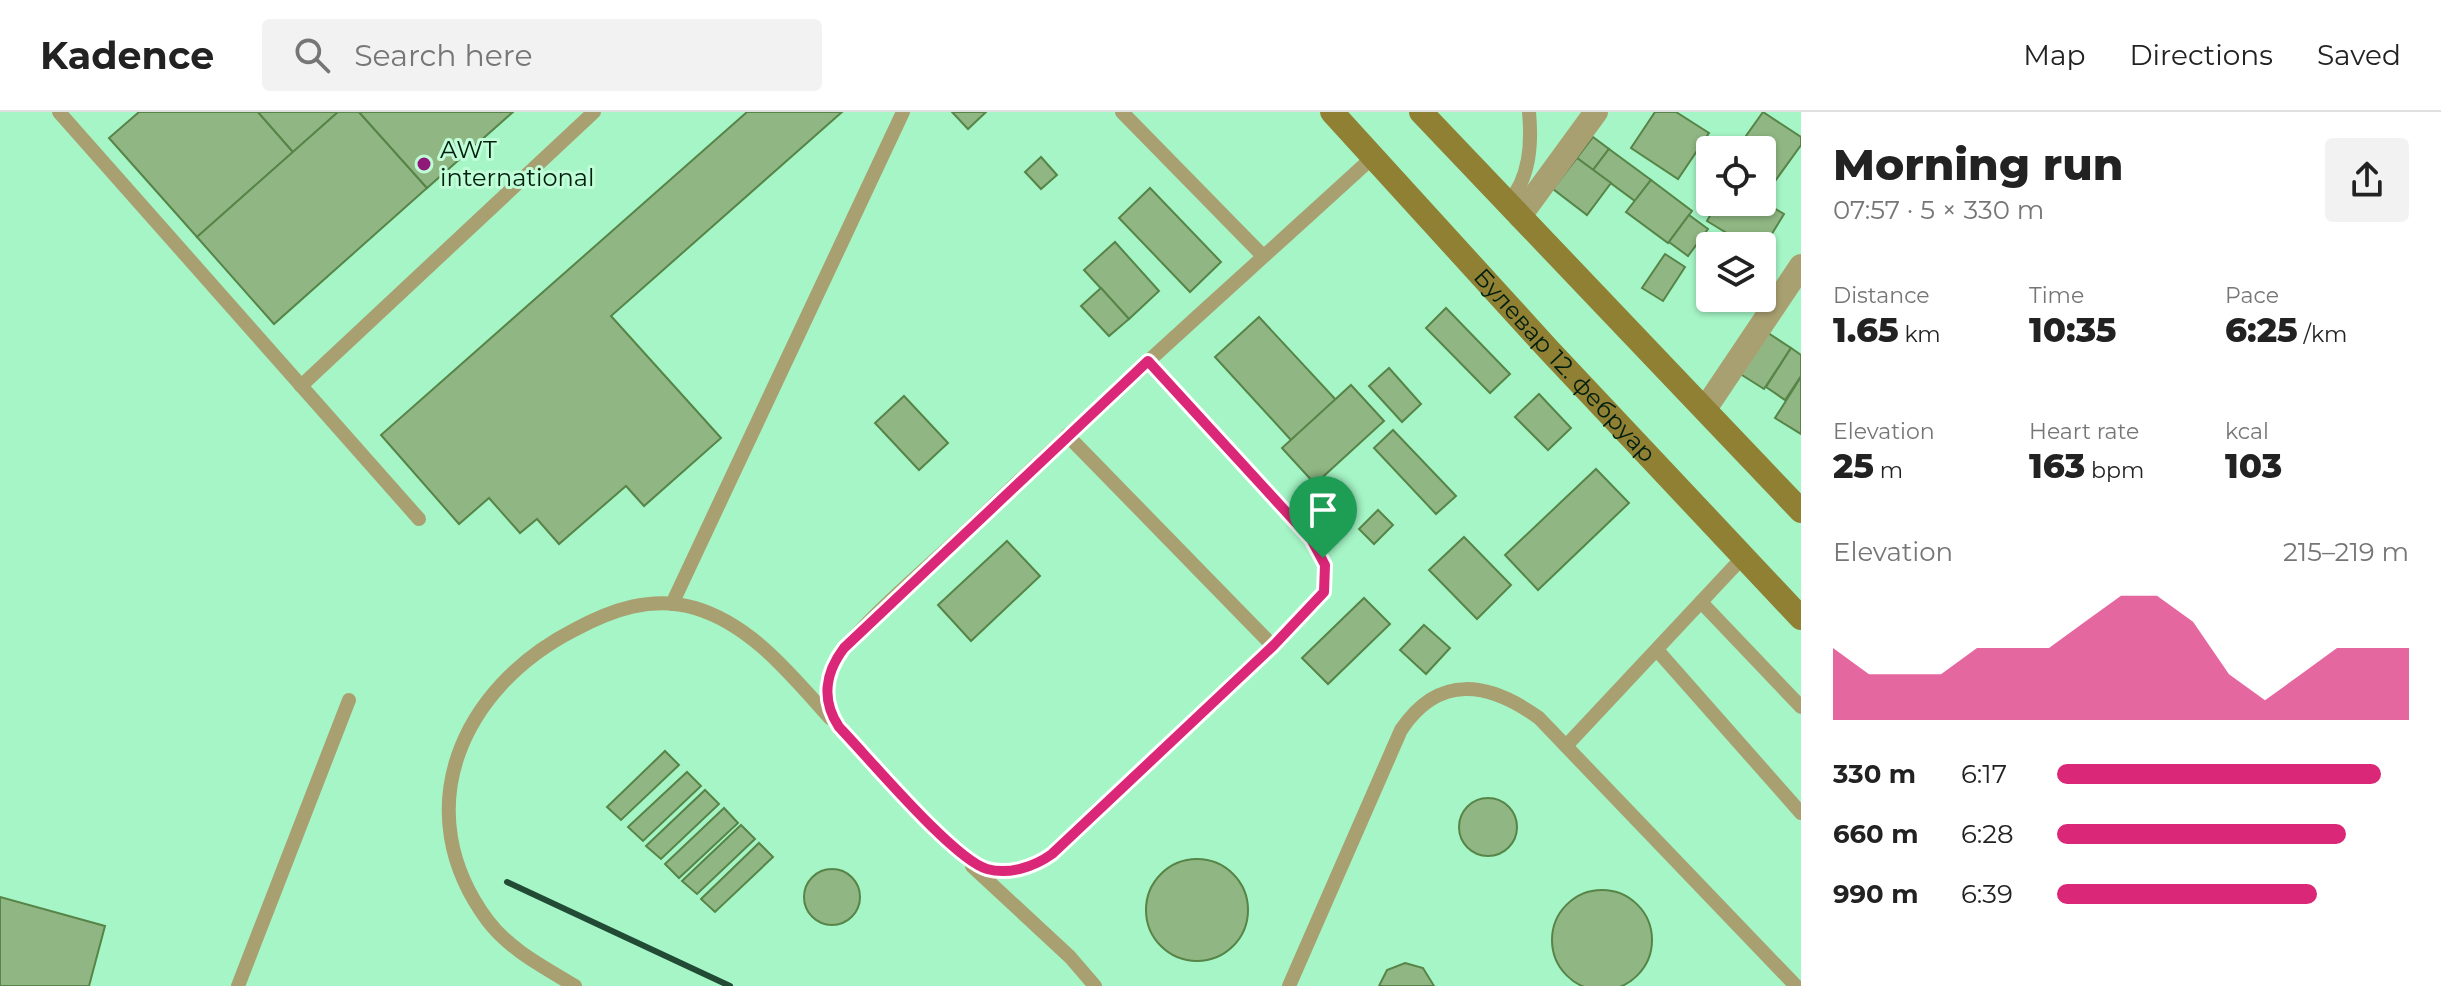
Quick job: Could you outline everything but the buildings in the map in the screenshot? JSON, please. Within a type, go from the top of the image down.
[{"type":"main road","name":"Булевар 12. фебруар","points":[[1332,112],[1801,618]]},
{"type":"main road","points":[[1421,112],[1801,511]]},
{"type":"street","points":[[1514,209],[1596,112]]},
{"type":"street","points":[[1705,409],[1801,266]]},
{"type":"lane","points":[[59,112],[419,519]]},
{"type":"lane","points":[[301,386],[594,112]]},
{"type":"lane","points":[[672,604],[903,112]]},
{"type":"lane","points":[[1122,112],[1263,256]]},
{"type":"lane","points":[[1514,209],[1524,178],[1531,133],[1529,112]]},
{"type":"lane","points":[[839,727],[829,709],[827,691],[831,669],[844,648],[1067,435],[1373,157]]},
{"type":"lane","points":[[962,856],[990,870],[1012,870],[1039,863],[1273,646],[1324,592],[1327,584],[1323,558],[1311,539],[1148,361]]},
{"type":"lane","points":[[1067,435],[1273,646]]},
{"type":"lane","points":[[1566,746],[1743,557]]},
{"type":"lane","points":[[1701,602],[1801,707]]},
{"type":"lane","points":[[575,986],[524,955],[490,923],[468,890],[452,845],[451,769],[473,719],[511,672],[533,654],[600,616],[649,603],[696,608],[745,634],[778,661],[962,856],[1070,957],[1095,986]]},
{"type":"lane","points":[[1657,650],[1801,813]]},
{"type":"lane","points":[[1289,986],[1401,730],[1412,713],[1440,694],[1468,689],[1489,692],[1526,709],[1566,746],[1796,986]]},
{"type":"lane","points":[[238,986],[349,700]]},
{"type":"railway","points":[[507,882],[730,986]]},
{"type":"place","name":"AWT international","points":[[424,164]]},
{"type":"route","points":[[1148,361],[1316,544],[1323,558],[1327,584],[1318,601],[1052,854],[1025,868],[990,870],[962,856],[839,727],[829,709],[828,680],[844,648],[1148,361]]}]
